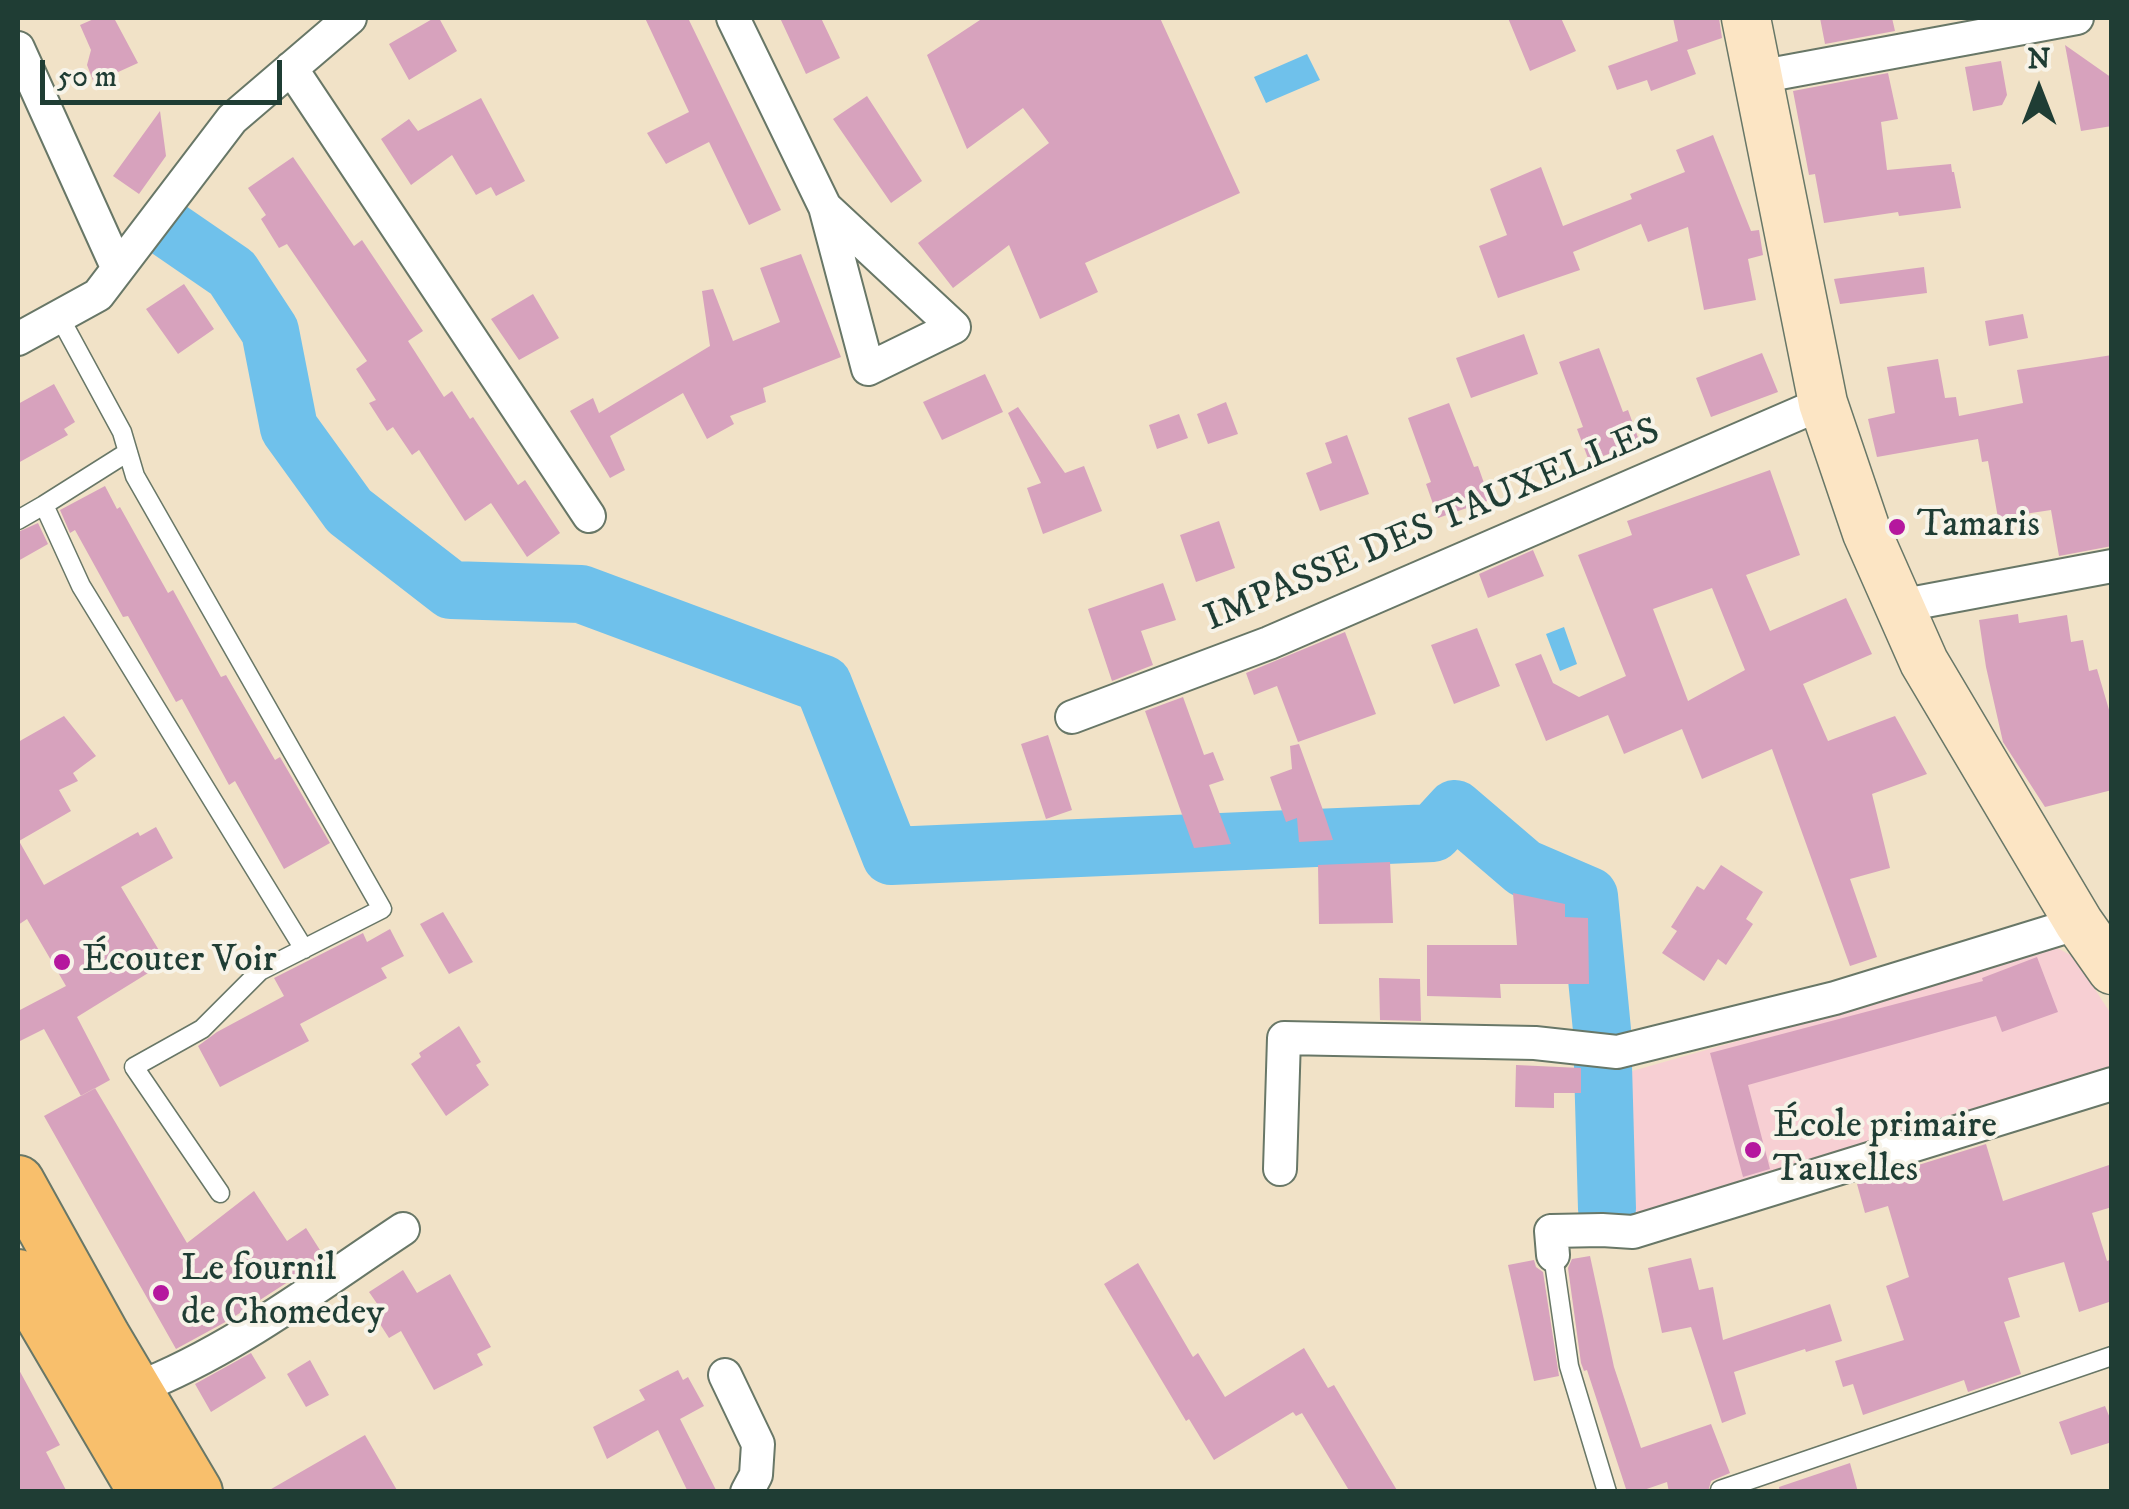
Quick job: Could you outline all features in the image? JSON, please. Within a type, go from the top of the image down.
[{"type":"main road","points":[[18,1182],[196,1492]]},
{"type":"main road","points":[[18,1276],[145,1492]]},
{"type":"street","points":[[18,339],[98,295],[232,119],[350,18]]},
{"type":"street","points":[[733,18],[825,207],[868,369],[954,327],[825,207]]},
{"type":"street","points":[[1280,1169],[1284,1038],[1535,1042],[1604,1051],[2097,939],[1924,662],[1866,532],[1823,403],[1746,18]]},
{"type":"street","points":[[1758,77],[2077,18]]},
{"type":"street","points":[[18,48],[117,267]]},
{"type":"street","points":[[291,68],[590,516]]},
{"type":"street","name":"IMPASSE DES TAUXELLES","points":[[1072,717],[1268,643],[1823,403]]},
{"type":"street","points":[[1899,606],[2112,566]]},
{"type":"street","points":[[1553,1256],[1551,1231],[1632,1232],[2112,1084]]},
{"type":"street","points":[[135,1389],[166,1377],[254,1327],[403,1229]]},
{"type":"street","points":[[725,1376],[758,1444],[756,1476],[747,1492]]},
{"type":"lane","points":[[60,316],[122,432],[135,476],[382,909],[260,971],[202,1028],[134,1067],[220,1193]]},
{"type":"lane","points":[[18,520],[128,452]]},
{"type":"lane","points":[[44,506],[81,586],[304,948]]},
{"type":"lane","points":[[1553,1256],[1569,1366],[1606,1492]]},
{"type":"lane","points":[[1720,1490],[2112,1356]]},
{"type":"shaded area","name":"École primaire Tauxelles","points":[[2048,943],[2074,957],[2111,1014],[2111,1084],[1638,1226],[1616,1216],[1611,1077],[1960,978]]},
{"type":"water","points":[[1307,54],[1320,80],[1266,103],[1254,77]]},
{"type":"water","points":[[1564,627],[1577,664],[1560,671],[1546,634]]},
{"type":"building","points":[[96,18],[114,18],[138,63],[94,83],[87,65],[91,50],[80,25]]},
{"type":"building","points":[[439,18],[457,51],[409,80],[389,44]]},
{"type":"building","points":[[645,18],[688,18],[781,210],[749,225],[709,142],[666,164],[647,133],[689,112]]},
{"type":"building","points":[[780,18],[821,18],[840,58],[806,74]]},
{"type":"building","points":[[983,18],[1160,18],[1240,193],[1085,263],[1098,292],[1040,319],[1009,245],[953,288],[918,243],[1049,143],[1023,108],[967,149],[927,55]]},
{"type":"building","points":[[1508,18],[1561,18],[1576,51],[1530,71]]},
{"type":"building","points":[[1673,18],[1719,18],[1722,38],[1687,50],[1696,74],[1651,91],[1647,80],[1617,90],[1608,66],[1678,41]]},
{"type":"building","points":[[1820,18],[1892,18],[1895,31],[1825,44]]},
{"type":"building","points":[[2065,45],[2112,78],[2112,126],[2081,131]]},
{"type":"building","points":[[2001,61],[2007,95],[2002,105],[1973,111],[1965,67]]},
{"type":"building","points":[[1888,73],[1898,119],[1881,122],[1887,170],[1951,164],[1961,208],[1824,223],[1815,174],[1809,175],[1793,91]]},
{"type":"building","points":[[867,96],[922,181],[891,203],[833,119]]},
{"type":"building","points":[[481,98],[525,181],[496,196],[491,187],[476,195],[452,155],[411,185],[381,139],[409,119],[418,131]]},
{"type":"building","points":[[160,111],[166,156],[139,194],[113,176]]},
{"type":"building","points":[[1713,135],[1751,231],[1759,230],[1763,255],[1748,259],[1756,300],[1704,310],[1688,227],[1648,242],[1641,224],[1573,252],[1580,270],[1498,298],[1479,246],[1507,235],[1490,189],[1541,167],[1563,226],[1632,199],[1630,194],[1685,172],[1676,150]]},
{"type":"building","points":[[293,157],[354,246],[362,240],[423,331],[408,341],[444,397],[452,391],[518,485],[525,480],[560,533],[527,557],[491,503],[465,521],[419,450],[412,455],[393,427],[387,431],[369,403],[376,400],[356,369],[367,361],[287,244],[279,248],[261,219],[266,215],[248,188]]},
{"type":"building","points":[[801,254],[841,357],[763,388],[766,402],[730,416],[734,424],[707,439],[683,393],[610,436],[625,470],[610,478],[570,411],[593,398],[599,413],[710,346],[702,291],[713,289],[733,341],[780,322],[760,268]]},
{"type":"building","points":[[1924,267],[1927,293],[1840,304],[1834,279]]},
{"type":"building","points":[[184,284],[214,329],[178,354],[146,309]]},
{"type":"building","points":[[533,294],[559,338],[519,360],[491,319]]},
{"type":"building","points":[[2023,314],[2028,338],[1989,346],[1985,321]]},
{"type":"building","points":[[1524,334],[1538,374],[1471,398],[1456,358]]},
{"type":"building","points":[[1599,348],[1623,412],[1628,410],[1640,443],[1589,461],[1577,429],[1583,427],[1559,362]]},
{"type":"building","points":[[1762,353],[1778,392],[1711,417],[1696,378]]},
{"type":"building","points":[[2112,355],[2112,546],[2059,556],[2051,510],[1998,518],[1988,461],[1982,462],[1978,439],[1877,457],[1868,419],[1895,413],[1887,367],[1938,359],[1945,398],[1956,397],[1959,416],[2023,403],[2017,370]]},
{"type":"building","points":[[985,374],[1003,412],[942,440],[923,402]]},
{"type":"building","points":[[54,384],[75,422],[64,429],[68,435],[18,463],[18,404]]},
{"type":"building","points":[[1226,402],[1238,434],[1208,444],[1197,414]]},
{"type":"building","points":[[1449,403],[1490,500],[1438,518],[1426,484],[1431,482],[1408,418]]},
{"type":"building","points":[[1018,407],[1065,473],[1084,466],[1102,511],[1043,534],[1027,488],[1041,483],[1008,413]]},
{"type":"building","points":[[1179,414],[1188,438],[1157,449],[1149,425]]},
{"type":"building","points":[[1347,435],[1369,494],[1320,511],[1306,473],[1332,463],[1325,443]]},
{"type":"building","points":[[1770,470],[1800,555],[1746,575],[1770,631],[1846,598],[1872,654],[1803,684],[1828,741],[1895,716],[1927,774],[1872,794],[1890,868],[1850,879],[1877,957],[1850,966],[1772,749],[1702,779],[1682,729],[1624,754],[1608,715],[1546,741],[1515,664],[1541,654],[1553,683],[1579,697],[1626,676],[1578,555],[1632,535],[1627,521]],"holes":[[[1712,588],[1745,670],[1688,701],[1653,609]]]},
{"type":"building","points":[[105,486],[168,593],[173,590],[221,677],[226,675],[275,760],[280,757],[330,843],[284,869],[235,781],[229,785],[182,699],[176,702],[75,530],[70,533],[60,510]]},
{"type":"building","points":[[1219,521],[1235,568],[1196,582],[1180,535]]},
{"type":"building","points":[[38,523],[48,544],[18,561],[18,532]]},
{"type":"building","points":[[1533,550],[1544,576],[1488,598],[1479,574]]},
{"type":"building","points":[[1163,583],[1176,620],[1141,631],[1153,665],[1112,681],[1088,609]]},
{"type":"building","points":[[2018,614],[2019,623],[2067,615],[2071,642],[2083,640],[2089,671],[2097,669],[2112,720],[2112,790],[2045,807],[2003,742],[1979,620]]},
{"type":"building","points":[[1477,628],[1500,686],[1454,704],[1431,645]]},
{"type":"building","points":[[1345,632],[1376,714],[1298,742],[1277,686],[1254,695],[1246,673]]},
{"type":"building","points":[[1183,697],[1204,755],[1213,752],[1224,780],[1209,785],[1231,844],[1194,848],[1145,711]]},
{"type":"building","points":[[64,716],[96,756],[73,773],[78,781],[59,790],[71,811],[19,841],[44,885],[138,832],[140,836],[156,827],[173,858],[121,887],[166,962],[77,1017],[110,1080],[81,1096],[44,1029],[18,1042],[18,1011],[66,986],[27,919],[18,925],[18,742]]},
{"type":"building","points":[[1048,735],[1072,810],[1046,819],[1021,744]]},
{"type":"building","points":[[1299,744],[1333,840],[1299,842],[1297,818],[1286,822],[1270,777],[1292,769],[1290,746]]},
{"type":"building","points":[[1390,862],[1393,923],[1319,924],[1318,865]]},
{"type":"building","points":[[1721,865],[1763,892],[1746,919],[1753,924],[1726,965],[1718,959],[1704,981],[1662,953],[1677,931],[1671,927],[1697,886],[1704,890]]},
{"type":"building","points":[[1513,893],[1565,904],[1565,917],[1588,918],[1589,984],[1500,984],[1501,998],[1427,996],[1427,945],[1517,945]]},
{"type":"building","points":[[443,912],[473,962],[449,974],[420,924]]},
{"type":"building","points":[[390,929],[404,956],[381,968],[387,978],[300,1024],[309,1041],[220,1087],[198,1046],[284,996],[274,978],[363,933],[367,942]]},
{"type":"building","points":[[2037,957],[2058,1012],[2002,1032],[1996,1016],[1748,1085],[1770,1169],[1743,1177],[1710,1053],[1983,981],[1982,978]]},
{"type":"building","points":[[1379,978],[1420,979],[1421,1021],[1380,1020]]},
{"type":"building","points":[[459,1026],[481,1062],[476,1065],[489,1085],[446,1116],[411,1064],[421,1057],[419,1053]]},
{"type":"building","points":[[1516,1065],[1581,1068],[1581,1093],[1554,1093],[1554,1108],[1515,1107]]},
{"type":"building","points":[[95,1088],[187,1243],[254,1191],[287,1241],[306,1228],[325,1258],[176,1349],[44,1116]]},
{"type":"building","points":[[1986,1144],[2003,1201],[2112,1164],[2112,1207],[2092,1213],[2107,1261],[2112,1259],[2112,1301],[2079,1312],[2064,1262],[2008,1278],[2020,1317],[2004,1322],[2021,1374],[1968,1392],[1964,1380],[1863,1415],[1853,1384],[1843,1387],[1835,1361],[1904,1340],[1886,1286],[1909,1277],[1888,1206],[1865,1213],[1857,1184]]},
{"type":"building","points":[[1590,1256],[1614,1367],[1641,1448],[1711,1424],[1730,1473],[1711,1481],[1708,1492],[1669,1492],[1667,1482],[1627,1492],[1587,1370],[1581,1363],[1568,1268],[1572,1259]]},
{"type":"building","points":[[1691,1258],[1699,1290],[1713,1287],[1723,1340],[1830,1304],[1842,1341],[1734,1372],[1746,1414],[1722,1423],[1691,1327],[1662,1333],[1648,1268]]},
{"type":"building","points":[[1534,1260],[1543,1272],[1559,1376],[1534,1381],[1508,1265]]},
{"type":"building","points":[[1138,1263],[1193,1357],[1198,1353],[1225,1397],[1304,1348],[1328,1388],[1334,1385],[1398,1492],[1350,1492],[1302,1413],[1296,1416],[1293,1412],[1214,1460],[1189,1419],[1186,1421],[1104,1284]]},
{"type":"building","points":[[403,1270],[417,1293],[450,1274],[491,1347],[477,1354],[483,1365],[434,1390],[401,1331],[389,1338],[371,1310],[378,1305],[369,1292]]},
{"type":"building","points":[[251,1353],[266,1378],[211,1412],[195,1384]]},
{"type":"building","points":[[310,1360],[329,1395],[306,1407],[287,1374]]},
{"type":"building","points":[[18,1368],[60,1445],[46,1452],[67,1492],[18,1492]]},
{"type":"building","points":[[678,1370],[683,1380],[688,1377],[704,1406],[680,1419],[717,1492],[688,1492],[658,1430],[607,1459],[593,1427],[645,1400],[639,1390]]},
{"type":"building","points":[[2105,1406],[2112,1423],[2112,1442],[2071,1455],[2059,1422]]},
{"type":"building","points":[[365,1435],[398,1492],[266,1492]]},
{"type":"building","points":[[1850,1463],[1858,1492],[1780,1492],[1779,1487]]},
{"type":"waterway","points":[[168,229],[232,273],[270,331],[289,428],[349,511],[451,590],[581,594],[823,684],[891,856],[1433,833],[1455,809],[1524,868],[1589,896],[1602,1030],[1607,1209]]},
{"type":"place","name":"Tamaris","points":[[1897,527]]},
{"type":"place","name":"Écouter Voir","points":[[62,962]]},
{"type":"place","name":"École primaire Tauxelles","points":[[1753,1150]]},
{"type":"place","name":"Le fournil de Chomedey","points":[[161,1293]]}]
